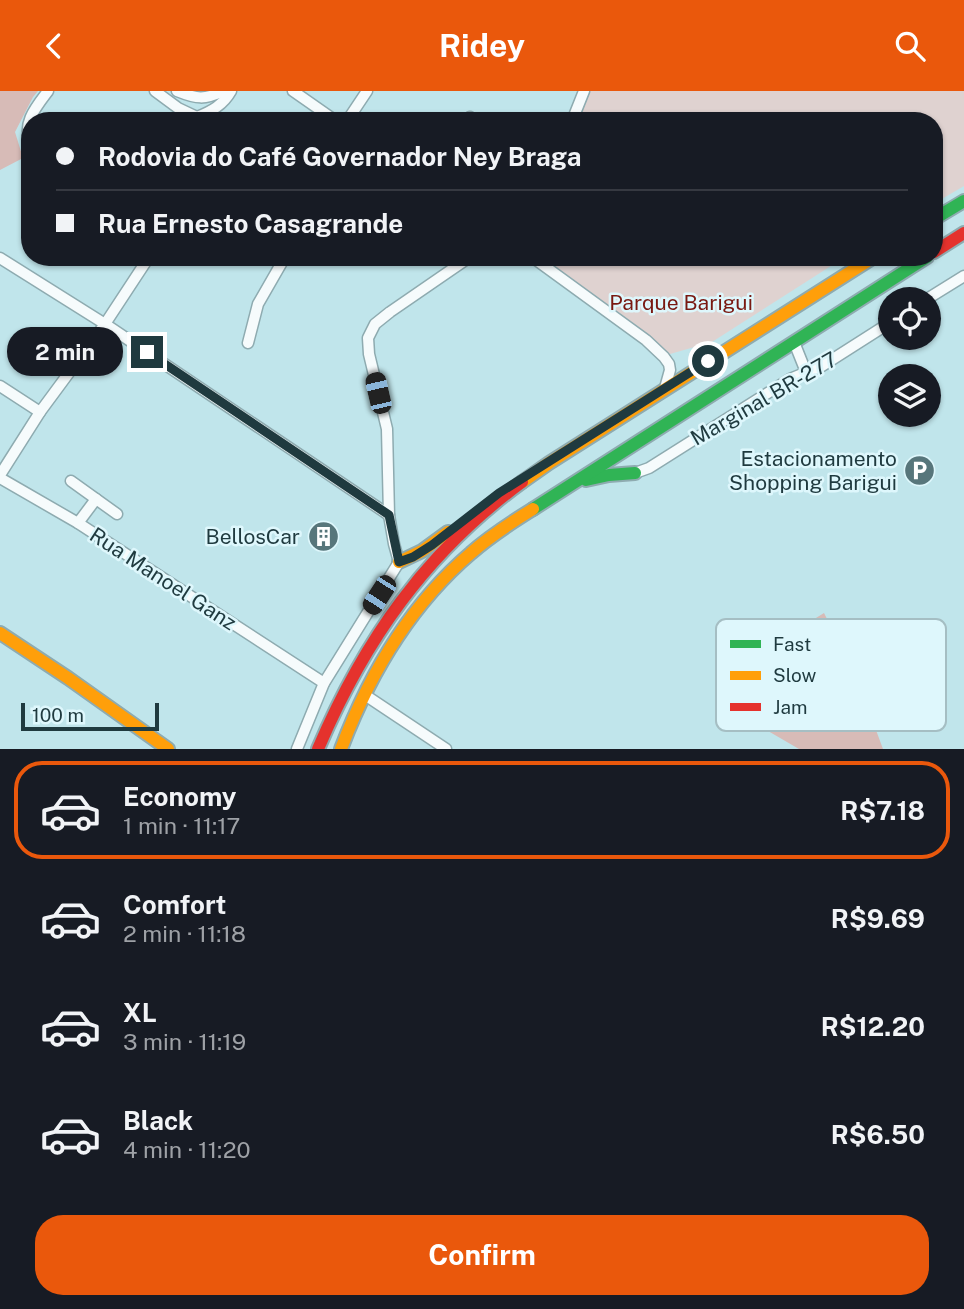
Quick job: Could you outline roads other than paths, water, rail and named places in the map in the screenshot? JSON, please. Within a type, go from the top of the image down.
[{"type":"main road","points":[[943,214],[964,201]]},
{"type":"main road","points":[[943,246],[964,233]]},
{"type":"main road","points":[[399,562],[432,545],[487,501],[860,266]]},
{"type":"main road","points":[[341,749],[378,670],[409,621],[454,569],[481,544],[913,266]]},
{"type":"main road","points":[[318,749],[340,699],[366,651],[397,605],[429,565],[489,507],[549,463]]},
{"type":"main road","points":[[573,484],[598,477],[635,473]]},
{"type":"main road","points":[[0,633],[168,749]]},
{"type":"main road","points":[[312,749],[324,733]]},
{"type":"street","points":[[33,112],[48,91]]},
{"type":"street","points":[[155,91],[188,112]]},
{"type":"street","points":[[177,91],[194,98],[209,98],[224,91]]},
{"type":"street","points":[[208,112],[226,100],[231,91]]},
{"type":"street","points":[[293,91],[323,112]]},
{"type":"street","points":[[353,112],[367,91]]},
{"type":"street","points":[[575,112],[582,92]]},
{"type":"street","points":[[0,258],[105,324],[389,515]]},
{"type":"street","points":[[0,477],[40,412],[105,324],[143,266]]},
{"type":"street","points":[[248,343],[258,304],[280,266]]},
{"type":"street","points":[[297,749],[324,683],[399,562],[389,515],[387,429],[369,354],[368,338],[376,324],[390,312],[457,266]]},
{"type":"street","points":[[544,266],[646,340],[664,357],[670,370],[665,389]]},
{"type":"street","points":[[941,290],[964,276]]},
{"type":"street","name":"Marginal BR-277","points":[[635,473],[649,468],[790,379],[822,366],[878,330]]},
{"type":"street","points":[[794,342],[806,372]]},
{"type":"street","points":[[0,386],[40,412]]},
{"type":"street","name":"Rua Manoel Ganz","points":[[0,477],[78,523],[324,683]]},
{"type":"street","points":[[71,481],[117,514]]},
{"type":"street","points":[[78,523],[96,499]]},
{"type":"street","points":[[365,695],[446,749]]},
{"type":"place","name":"Estacionamento Shopping Barigui","points":[[920,471]]},
{"type":"place","name":"BellosCar","points":[[323,537]]},
{"type":"park label","name":"Parque Barigui","points":[[681,303]]}]
